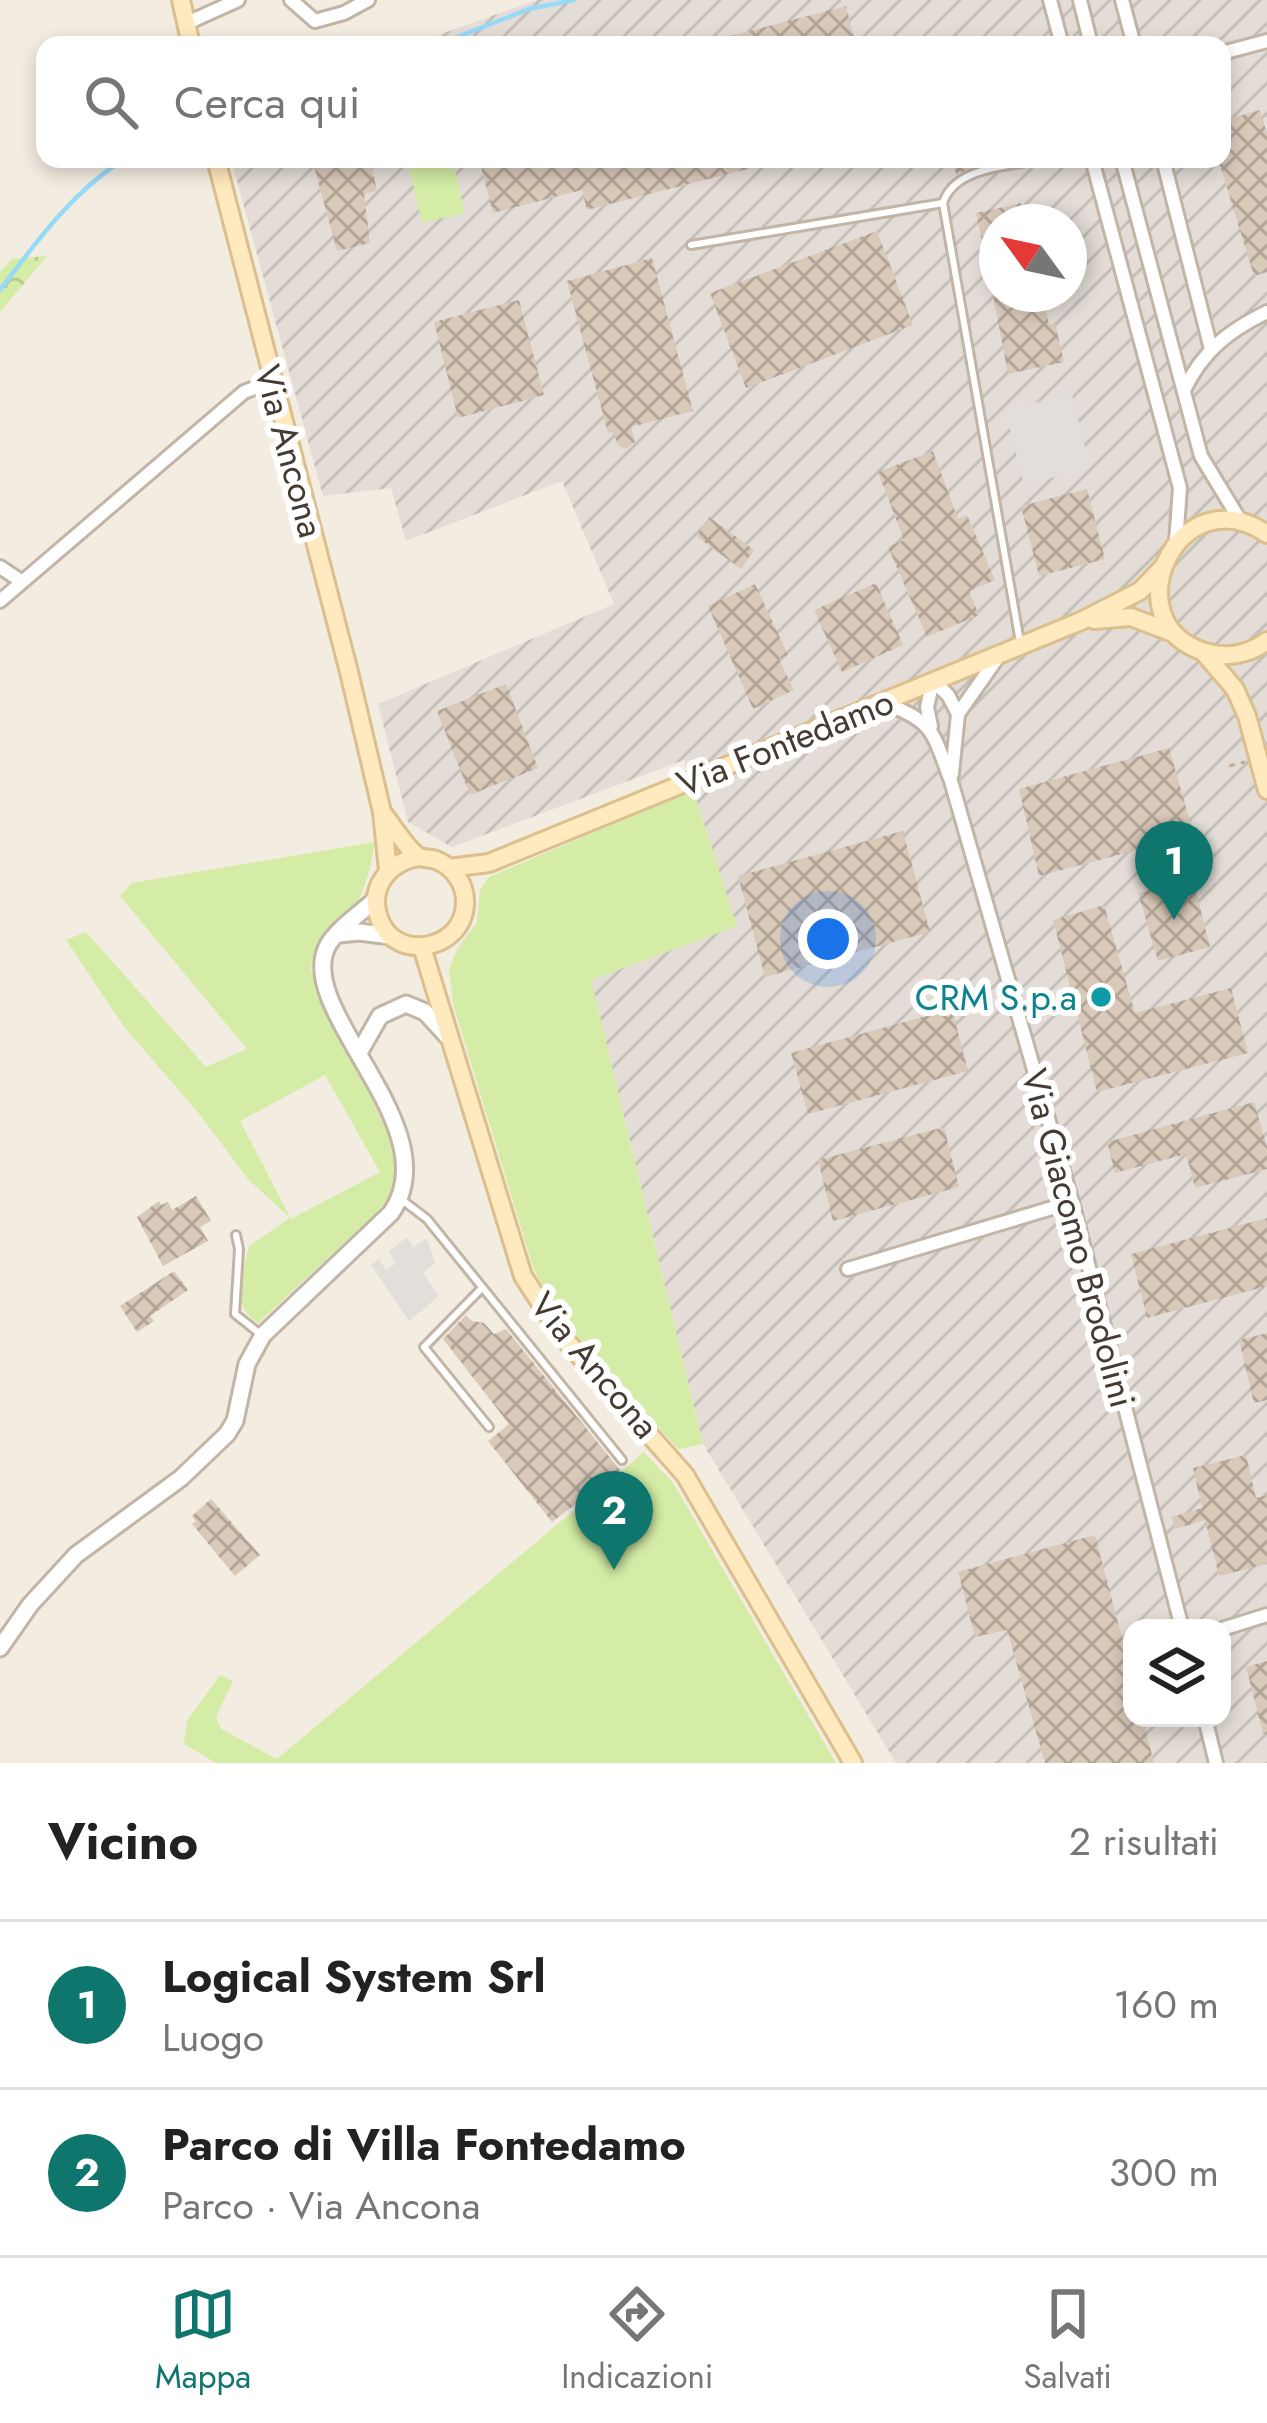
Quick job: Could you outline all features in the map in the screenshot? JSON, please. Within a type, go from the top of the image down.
[{"type":"main road","points":[[181,0],[189,36]]},
{"type":"main road","name":"Via Ancona","points":[[219,168],[382,812],[388,871],[376,899]]},
{"type":"main road","points":[[1176,543],[1206,523],[1241,522],[1266,532]]},
{"type":"main road","name":"Via Fontedamo","points":[[449,868],[489,862],[1081,621],[1140,591],[1162,568],[1176,543]]},
{"type":"main road","points":[[1162,568],[1160,604],[1177,635]]},
{"type":"main road","name":"Via Fontedamo","points":[[1081,621],[1131,617],[1177,635],[1204,652]]},
{"type":"main road","points":[[1204,652],[1244,653],[1267,641]]},
{"type":"main road","points":[[1204,652],[1234,689],[1247,716],[1267,790]]},
{"type":"main road","name":"Via Ancona","points":[[382,812],[419,857]]},
{"type":"main road","points":[[388,871],[419,857],[449,868],[464,894]]},
{"type":"main road","name":"Via Fontedamo","points":[[464,894],[489,862]]},
{"type":"main road","name":"Via Ancona","points":[[438,999],[443,941],[463,916],[464,894]]},
{"type":"main road","points":[[376,899],[382,926],[391,936],[422,947],[443,941]]},
{"type":"main road","name":"Via Ancona","points":[[422,947],[531,1290],[561,1335],[685,1475],[853,1763]]},
{"type":"street","points":[[187,23],[238,0]]},
{"type":"street","points":[[291,0],[315,21],[344,14],[368,0]]},
{"type":"street","points":[[1050,0],[1060,36]]},
{"type":"street","points":[[1080,0],[1089,36]]},
{"type":"street","points":[[1122,0],[1132,36]]},
{"type":"street","points":[[1231,51],[1267,41]]},
{"type":"street","points":[[1094,168],[1180,488],[1176,543]]},
{"type":"street","points":[[1123,168],[1202,456],[1241,522]]},
{"type":"street","points":[[1165,168],[1211,349]]},
{"type":"street","points":[[1184,392],[1198,362],[1230,330],[1267,312]]},
{"type":"street","points":[[0,601],[244,392],[272,381]]},
{"type":"street","points":[[0,567],[21,581]]},
{"type":"street","name":"Via Giacomo Brodolini","points":[[951,781],[958,714],[1000,654]]},
{"type":"street","points":[[933,681],[958,714]]},
{"type":"street","name":"Via Giacomo Brodolini","points":[[933,681],[928,706],[931,726],[1072,1202],[1180,1619]]},
{"type":"street","points":[[881,702],[931,726]]},
{"type":"street","points":[[0,1648],[76,1555],[181,1478],[227,1435],[235,1421],[247,1364],[262,1335],[401,1199],[407,1185],[405,1152],[329,995],[323,968],[328,946],[376,899]]},
{"type":"street","points":[[339,934],[391,936]]},
{"type":"street","points":[[360,1052],[380,1016],[406,1004],[425,1012],[448,1038]]},
{"type":"street","points":[[848,1269],[1072,1202]]},
{"type":"street","points":[[1231,1626],[1267,1615]]},
{"type":"street","points":[[1207,1727],[1216,1763]]},
{"type":"lane","points":[[1004,168],[960,178],[948,187],[943,202],[1021,646]]},
{"type":"lane","points":[[691,244],[943,202]]},
{"type":"lane","points":[[401,1199],[427,1219],[622,1460]]},
{"type":"lane","points":[[236,1235],[236,1314],[262,1335]]},
{"type":"lane","points":[[482,1288],[424,1347],[490,1427]]},
{"type":"shaded area","points":[[537,0],[1267,0],[1267,1763],[896,1763],[703,1444],[591,980],[736,926],[684,760],[452,847],[408,822],[378,704],[614,604],[562,481],[406,541],[391,488],[323,496],[233,168],[1231,168],[1231,36],[435,36]]},
{"type":"shaded area","points":[[1072,394],[1090,468],[1024,485],[1005,410]]},
{"type":"shaded area","points":[[407,1237],[413,1247],[427,1238],[435,1263],[423,1273],[439,1296],[409,1321],[371,1265],[379,1259],[386,1270],[395,1264],[389,1251]]},
{"type":"green space","points":[[409,168],[454,168],[465,213],[422,223]]},
{"type":"green space","points":[[47,256],[0,312],[0,272],[12,259]]},
{"type":"green space","points":[[693,790],[737,926],[591,980],[703,1444],[678,1449],[560,1318],[534,1270],[453,1004],[449,969],[477,922],[480,890],[489,877]]},
{"type":"green space","points":[[375,842],[358,901],[321,940],[311,970],[397,1153],[392,1194],[258,1323],[240,1298],[249,1246],[290,1218],[248,1179],[125,1028],[66,940],[86,932],[206,1067],[247,1049],[120,896],[132,883]],"holes":[[[325,1075],[380,1172],[291,1219],[240,1121]]]},
{"type":"green space","points":[[644,1452],[673,1483],[836,1763],[216,1763],[184,1744],[187,1721],[220,1675],[233,1681],[216,1717],[221,1729],[277,1759]]},
{"type":"building","points":[[846,6],[854,36],[730,36]]},
{"type":"building","points":[[1260,110],[1267,134],[1267,272],[1254,276],[1221,168],[1231,168],[1231,118]]},
{"type":"building","points":[[314,168],[372,168],[377,191],[364,194],[370,243],[337,251]]},
{"type":"building","points":[[481,168],[751,168],[587,210],[582,190],[493,213]]},
{"type":"building","points":[[877,231],[913,325],[746,388],[710,293]]},
{"type":"building","points":[[652,258],[693,411],[631,427],[635,442],[626,449],[618,445],[613,432],[608,433],[567,281]]},
{"type":"building","points":[[519,300],[544,395],[458,418],[434,322]]},
{"type":"building","points":[[996,312],[1046,312],[1049,325],[1055,323],[1064,362],[1008,374]]},
{"type":"building","points":[[933,451],[958,519],[967,515],[995,580],[969,591],[979,615],[927,637],[888,547],[904,540],[878,472]]},
{"type":"building","points":[[1087,489],[1105,559],[1039,576],[1021,506]]},
{"type":"building","points":[[709,517],[754,550],[741,569],[696,536]]},
{"type":"building","points":[[876,583],[903,645],[842,672],[814,610]]},
{"type":"building","points":[[755,584],[788,655],[779,659],[794,690],[753,709],[708,606]]},
{"type":"building","points":[[506,684],[538,768],[470,795],[437,711]]},
{"type":"building","points":[[1169,748],[1194,835],[1039,876],[1019,789]]},
{"type":"building","points":[[903,831],[930,932],[765,977],[738,876]]},
{"type":"building","points":[[1193,880],[1210,947],[1158,961],[1138,893]]},
{"type":"building","name":"CRM S.p.a","points":[[1104,905],[1135,1013],[1231,988],[1248,1053],[1097,1092],[1053,920]]},
{"type":"building","points":[[952,1009],[968,1071],[808,1114],[791,1053]]},
{"type":"building","points":[[1254,1102],[1267,1147],[1267,1169],[1195,1188],[1186,1154],[1115,1173],[1107,1142]]},
{"type":"building","points":[[944,1127],[959,1187],[833,1221],[818,1160]]},
{"type":"building","points":[[196,1196],[211,1221],[200,1227],[208,1241],[163,1266],[137,1217],[159,1201],[161,1205],[168,1202],[172,1210]]},
{"type":"building","points":[[1267,1218],[1267,1286],[1147,1318],[1131,1254]]},
{"type":"building","points":[[174,1271],[188,1290],[150,1316],[154,1321],[137,1332],[120,1306]]},
{"type":"building","points":[[466,1315],[494,1334],[506,1329],[620,1470],[552,1522],[488,1441],[509,1424],[443,1339]]},
{"type":"building","points":[[1267,1333],[1267,1400],[1254,1403],[1239,1340]]},
{"type":"building","points":[[1246,1455],[1256,1498],[1267,1495],[1267,1564],[1219,1576],[1205,1520],[1175,1529],[1172,1517],[1202,1508],[1193,1468]]},
{"type":"building","points":[[211,1499],[260,1555],[235,1576],[192,1524],[196,1521],[192,1516]]},
{"type":"building","points":[[1095,1535],[1123,1642],[1123,1727],[1147,1727],[1154,1763],[1045,1763],[1007,1630],[975,1637],[958,1572]]},
{"type":"building","points":[[1267,1661],[1267,1734],[1263,1734],[1246,1667]]},
{"type":"waterway","points":[[460,36],[529,9],[574,0]]},
{"type":"waterway","points":[[0,290],[71,202],[111,168]]},
{"type":"place","name":"Logical System Srl","points":[[1174,920]]},
{"type":"place","name":"CRM S.p.a","points":[[1101,997]]},
{"type":"place","name":"Parco di Villa Fontedamo","points":[[614,1570]]}]
